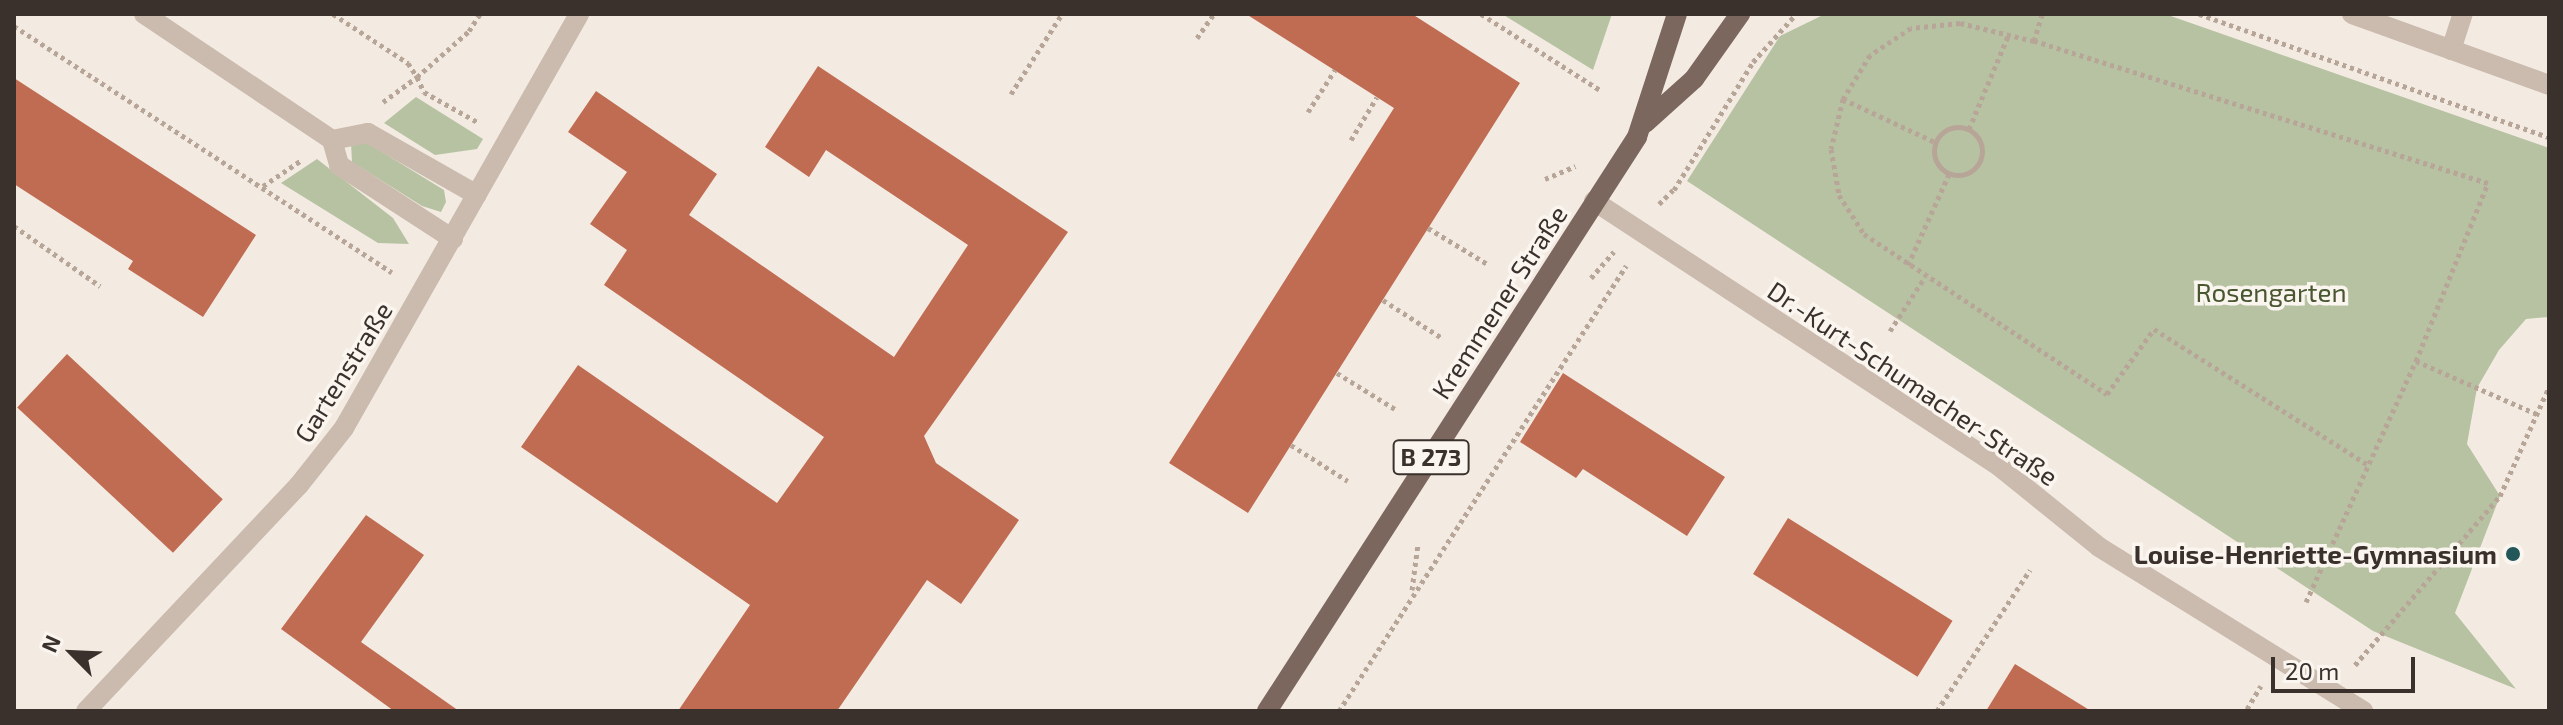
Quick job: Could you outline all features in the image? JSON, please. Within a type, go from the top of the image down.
[{"type":"main road","name":"Kremmener Straße","points":[[1645,123],[1677,14]]},
{"type":"main road","name":"Kremmener Straße","points":[[1267,711],[1645,123],[1701,72],[1740,14]]},
{"type":"street","points":[[144,14],[332,140],[339,165],[453,239]]},
{"type":"street","name":"Gartenstraße","points":[[86,711],[299,485],[344,428],[579,14]]},
{"type":"street","points":[[2352,14],[2549,85]]},
{"type":"street","points":[[2451,50],[2463,14]]},
{"type":"street","points":[[332,140],[368,133],[477,195]]},
{"type":"street","name":"Dr.-Kurt-Schumacher-Straße","points":[[1594,201],[2000,467],[2099,547],[2363,711]]},
{"type":"path","points":[[333,14],[408,63],[424,92],[507,140]]},
{"type":"path","points":[[417,77],[469,31],[480,14]]},
{"type":"path","points":[[1011,94],[1062,14]]},
{"type":"path","points":[[1197,38],[1214,14]]},
{"type":"path","points":[[1481,14],[1600,90]]},
{"type":"path","points":[[1656,212],[1675,188],[1753,62],[1796,14]]},
{"type":"path","points":[[2034,41],[2042,14]]},
{"type":"path","points":[[2199,14],[2549,137]]},
{"type":"path","points":[[2306,602],[2416,361],[2488,183],[2034,41],[1960,23],[1911,28],[1870,55],[1843,99],[1831,149],[1839,195],[1864,234],[2107,394],[2154,329],[2368,465]]},
{"type":"path","points":[[14,26],[423,292]]},
{"type":"path","points":[[1969,129],[2009,34]]},
{"type":"path","points":[[1308,112],[1335,70]]},
{"type":"path","points":[[1351,140],[1377,97]]},
{"type":"path","points":[[1843,99],[1935,142]]},
{"type":"path","points":[[1953,127],[1969,129],[1980,140],[1979,164],[1966,174],[1949,174],[1938,165],[1935,142],[1953,127]]},
{"type":"path","points":[[1908,265],[1949,174]]},
{"type":"path","points":[[14,226],[100,286]]},
{"type":"path","points":[[1428,228],[1489,265]]},
{"type":"path","points":[[1339,711],[1626,266]]},
{"type":"path","points":[[1890,331],[1925,277]]},
{"type":"path","points":[[1383,300],[1442,338]]},
{"type":"path","points":[[2416,361],[2537,414]]},
{"type":"path","points":[[1337,373],[1395,409]]},
{"type":"path","points":[[2328,689],[2376,645],[2500,496],[2549,387]]},
{"type":"path","points":[[1291,445],[1348,481]]},
{"type":"path","points":[[1937,711],[2030,570]]},
{"type":"green space","points":[[1502,14],[1612,14],[1593,70]]},
{"type":"green space","name":"Rosengarten","points":[[1825,14],[2165,14],[2549,148],[2549,317],[2526,319],[2499,350],[2477,388],[2467,444],[2500,496],[2455,613],[2516,689],[2373,631],[1687,181],[1780,36]]},
{"type":"green space","points":[[416,97],[483,139],[477,149],[435,155],[384,123]]},
{"type":"green space","points":[[364,141],[444,190],[446,202],[441,212],[422,206],[352,162],[351,143]]},
{"type":"green space","points":[[317,159],[393,218],[409,244],[378,243],[281,183]]},
{"type":"building","points":[[1246,14],[1412,14],[1520,83],[1248,513],[1169,463],[1394,108]]},
{"type":"building","points":[[818,66],[1068,232],[924,436],[936,463],[1019,520],[961,604],[927,580],[837,711],[678,711],[750,605],[521,447],[578,365],[777,503],[824,437],[604,285],[627,250],[590,224],[627,172],[568,132],[596,91],[717,174],[689,215],[894,357],[968,245],[826,150],[809,177],[765,147]]},
{"type":"building","points":[[14,78],[256,235],[203,317],[128,269],[133,261],[14,184]]},
{"type":"building","points":[[67,354],[223,499],[173,553],[17,407]]},
{"type":"building","points":[[1563,373],[1725,477],[1687,536],[1583,469],[1576,478],[1520,442]]},
{"type":"building","points":[[366,515],[424,555],[361,642],[459,711],[394,711],[281,629]]},
{"type":"building","points":[[1788,518],[1953,621],[1918,677],[1753,574]]},
{"type":"building","points":[[2015,664],[2091,711],[1986,711]]},
{"type":"place","name":"Louise-Henriette-Gymnasium","points":[[2513,554]]}]
